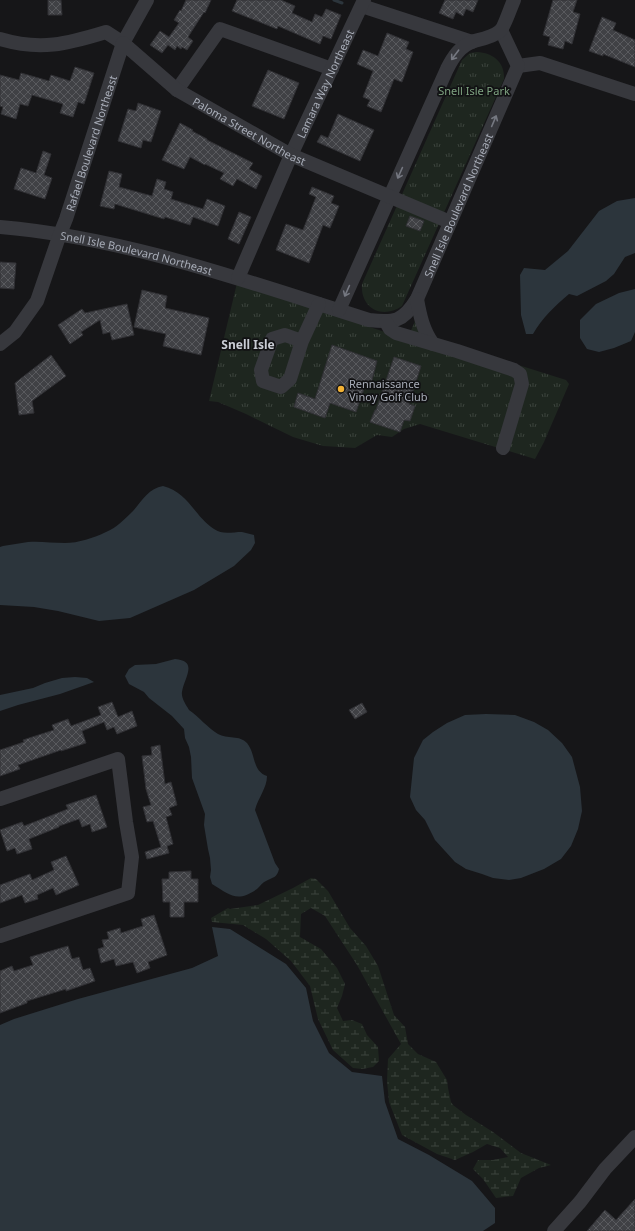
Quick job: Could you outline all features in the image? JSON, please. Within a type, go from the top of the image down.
[{"type":"street","name":"Rafael Boulevard Northeast","points":[[0,344],[14,332],[37,301],[66,219],[123,43],[147,0]]},
{"type":"street","points":[[339,310],[446,69],[454,56],[462,48],[472,42],[485,38],[501,30],[514,0]]},
{"type":"street","points":[[363,3],[472,42]]},
{"type":"street","name":"Lamara Way Northeast","points":[[238,278],[291,155],[363,3]]},
{"type":"street","points":[[177,90],[220,29],[332,69]]},
{"type":"street","points":[[501,30],[518,66],[540,63],[635,94]]},
{"type":"street","name":"Paloma Street Northeast","points":[[0,38],[17,44],[43,46],[66,43],[106,32],[123,43],[177,90],[291,155],[450,222]]},
{"type":"street","name":"Snell Isle Boulevard Northeast","points":[[0,227],[60,234],[132,248],[184,261],[369,320],[386,322],[397,320],[410,310],[417,299],[518,66]]},
{"type":"street","points":[[417,299],[422,322],[427,335],[433,344]]},
{"type":"street","points":[[302,341],[319,304]]},
{"type":"street","points":[[386,322],[390,329],[396,333],[514,370],[520,374],[522,384],[503,448]]},
{"type":"street","points":[[0,798],[118,759],[132,857],[128,893],[0,936]]},
{"type":"street","points":[[554,1231],[580,1202],[605,1169],[635,1137]]},
{"type":"green space","name":"Snell Isle Park","points":[[477,52],[493,56],[500,63],[504,73],[504,79],[402,306],[387,312],[380,312],[369,305],[365,300],[362,292],[362,284],[462,60],[470,53]]},
{"type":"green space","points":[[237,283],[403,338],[409,335],[416,319],[429,333],[442,341],[566,380],[569,384],[535,459],[420,424],[404,429],[392,437],[377,435],[355,448],[323,446],[293,437],[218,402],[209,401]]},
{"type":"green space","points":[[311,878],[316,879],[328,891],[350,928],[366,946],[378,966],[394,1015],[405,1027],[408,1044],[418,1054],[436,1062],[447,1080],[451,1102],[453,1105],[521,1153],[551,1165],[539,1168],[521,1178],[513,1196],[496,1198],[483,1179],[473,1169],[478,1160],[493,1160],[508,1157],[500,1148],[487,1144],[455,1160],[437,1154],[402,1135],[389,1102],[387,1081],[388,1059],[401,1044],[357,965],[325,916],[311,908],[301,914],[300,937],[321,949],[337,968],[345,984],[337,1008],[343,1021],[352,1020],[362,1024],[367,1035],[378,1047],[379,1061],[373,1067],[362,1069],[353,1068],[333,1050],[318,1019],[310,986],[291,961],[266,939],[243,925],[212,922],[211,918],[228,908],[258,905]]},
{"type":"shaded area","points":[[635,198],[635,253],[625,257],[614,274],[606,281],[577,296],[569,294],[549,312],[533,334],[526,334],[521,315],[520,275],[524,268],[545,270],[568,251],[599,211],[617,201]]},
{"type":"shaded area","points":[[635,289],[635,332],[631,341],[599,352],[587,349],[580,338],[580,320],[596,304],[619,293]]},
{"type":"shaded area","points":[[163,486],[172,489],[185,499],[207,524],[217,531],[227,533],[242,532],[254,535],[255,543],[251,550],[234,566],[194,590],[130,618],[99,621],[34,607],[0,605],[0,547],[28,542],[70,543],[96,536],[117,526],[150,492]]},
{"type":"shaded area","points":[[175,659],[182,660],[188,667],[182,697],[189,710],[218,734],[241,739],[247,743],[252,752],[256,766],[262,774],[267,776],[266,785],[255,810],[275,863],[279,869],[274,877],[244,896],[234,896],[212,884],[210,877],[210,858],[204,825],[205,814],[192,778],[191,757],[185,738],[184,729],[172,716],[149,698],[144,692],[129,684],[125,676],[129,669],[135,665],[156,664]]},
{"type":"shaded area","points":[[62,678],[87,678],[94,682],[60,694],[0,711],[0,695],[33,688]]},
{"type":"shaded area","points":[[465,715],[515,715],[534,722],[548,730],[562,743],[572,757],[580,787],[582,811],[578,829],[571,846],[561,859],[544,869],[521,878],[509,880],[493,878],[466,869],[455,862],[435,840],[425,820],[416,810],[410,797],[414,758],[423,740],[447,723]]},
{"type":"shaded area","points":[[212,927],[230,929],[286,964],[306,988],[313,1021],[329,1053],[352,1072],[382,1076],[385,1102],[398,1139],[429,1155],[472,1181],[495,1208],[495,1223],[483,1231],[0,1231],[0,1025],[14,1019],[78,999],[192,968],[218,956]]},
{"type":"building","points":[[48,0],[61,0],[62,15],[48,15]]},
{"type":"building","points":[[186,0],[211,0],[205,13],[204,12],[188,37],[193,41],[187,50],[182,47],[181,49],[177,46],[175,50],[168,45],[162,53],[150,45],[160,31],[169,37],[179,23],[174,20],[180,10],[181,11]]},
{"type":"building","points":[[237,0],[281,0],[295,6],[292,13],[312,22],[315,14],[322,17],[326,9],[341,15],[331,39],[323,36],[320,44],[278,26],[277,29],[232,11]]},
{"type":"building","points":[[445,0],[478,0],[473,12],[466,9],[463,16],[456,12],[453,19],[439,13]]},
{"type":"building","points":[[553,0],[577,0],[573,12],[580,14],[572,44],[565,41],[563,49],[548,45],[550,37],[543,35]]},
{"type":"building","points":[[602,17],[616,23],[613,30],[635,40],[635,67],[603,54],[603,56],[589,51]]},
{"type":"building","points":[[387,33],[409,42],[406,49],[413,52],[402,82],[394,79],[381,112],[367,106],[370,100],[363,97],[373,71],[357,64],[363,50],[378,56]]},
{"type":"building","points":[[75,67],[94,73],[84,104],[78,102],[73,117],[60,113],[63,104],[32,95],[28,106],[20,104],[16,119],[1,114],[3,107],[0,106],[0,75],[19,80],[21,73],[49,81],[51,75],[70,81]]},
{"type":"building","points":[[268,70],[299,83],[284,119],[252,106]]},
{"type":"building","points":[[138,103],[161,111],[151,142],[143,140],[141,148],[118,141],[128,109],[136,111]]},
{"type":"building","points":[[338,114],[374,130],[360,161],[317,142],[321,135],[328,138]]},
{"type":"building","points":[[180,123],[207,140],[253,163],[249,169],[262,176],[256,189],[237,179],[233,186],[220,179],[224,173],[190,157],[184,169],[162,160]]},
{"type":"building","points":[[43,151],[51,154],[44,175],[52,178],[45,199],[14,189],[21,168],[36,173]]},
{"type":"building","points":[[109,171],[122,174],[119,187],[152,196],[157,179],[166,182],[164,189],[173,192],[171,199],[203,209],[207,199],[225,206],[218,226],[193,217],[190,225],[165,217],[164,219],[115,204],[114,209],[100,206]]},
{"type":"building","points":[[312,187],[334,196],[331,203],[339,206],[330,228],[323,225],[309,263],[276,250],[286,224],[303,230],[316,197],[309,194]]},
{"type":"building","points":[[239,212],[251,217],[239,244],[228,239]]},
{"type":"building","points":[[410,216],[424,221],[420,231],[406,226]]},
{"type":"building","points":[[0,262],[16,263],[14,289],[0,288]]},
{"type":"building","points":[[142,290],[167,296],[165,308],[209,318],[201,355],[163,346],[166,334],[134,327]]},
{"type":"building","points":[[127,304],[134,335],[112,340],[110,332],[103,334],[100,320],[81,332],[83,335],[70,344],[58,325],[82,309],[85,313]]},
{"type":"building","points":[[332,345],[377,361],[370,388],[365,386],[356,412],[330,403],[325,418],[294,407],[298,393],[315,399]]},
{"type":"building","points":[[51,355],[66,376],[32,401],[34,413],[19,415],[15,383]]},
{"type":"building","points":[[394,357],[421,366],[409,404],[415,406],[410,421],[404,420],[400,432],[370,422],[376,410]]},
{"type":"building","points":[[112,702],[118,717],[132,711],[137,726],[117,734],[114,727],[107,730],[104,722],[82,731],[86,743],[18,765],[20,769],[0,776],[0,750],[24,742],[23,740],[54,730],[52,725],[68,719],[71,726],[101,715],[98,707]]},
{"type":"building","points":[[362,703],[367,712],[355,719],[349,710]]},
{"type":"building","points":[[160,745],[165,784],[171,782],[177,805],[169,808],[172,815],[166,817],[173,844],[167,846],[169,853],[147,859],[145,852],[161,847],[153,821],[147,822],[143,807],[151,805],[146,789],[142,756],[152,755],[151,747]]},
{"type":"building","points":[[96,795],[107,827],[92,832],[90,824],[82,827],[79,819],[29,839],[32,849],[17,854],[15,848],[7,851],[0,830],[22,822],[24,826],[68,809],[66,805]]},
{"type":"building","points":[[66,856],[79,885],[56,895],[53,888],[37,895],[38,899],[25,903],[22,895],[0,903],[0,885],[30,874],[32,880],[54,870],[51,862]]},
{"type":"building","points":[[191,871],[191,879],[198,879],[198,902],[184,902],[184,917],[170,917],[170,902],[163,902],[162,879],[169,879],[169,872]]},
{"type":"building","points":[[154,915],[167,955],[148,962],[150,968],[137,973],[133,962],[116,966],[114,959],[101,963],[98,949],[104,947],[102,940],[109,939],[107,932],[120,928],[121,933],[143,926],[141,919]]},
{"type":"building","points":[[68,946],[72,959],[79,957],[83,970],[90,968],[95,981],[66,991],[66,989],[27,1001],[27,1003],[0,1013],[0,971],[12,966],[14,971],[33,965],[30,957]]},
{"type":"building","points":[[635,1199],[635,1231],[587,1231],[605,1210],[616,1220]]},
{"type":"waterway","points":[[334,0],[342,3]]},
{"type":"place","name":"Rennaissance Vinoy Golf Club","points":[[341,389]]},
{"type":"district","name":"Snell Isle","points":[[248,344]]}]
